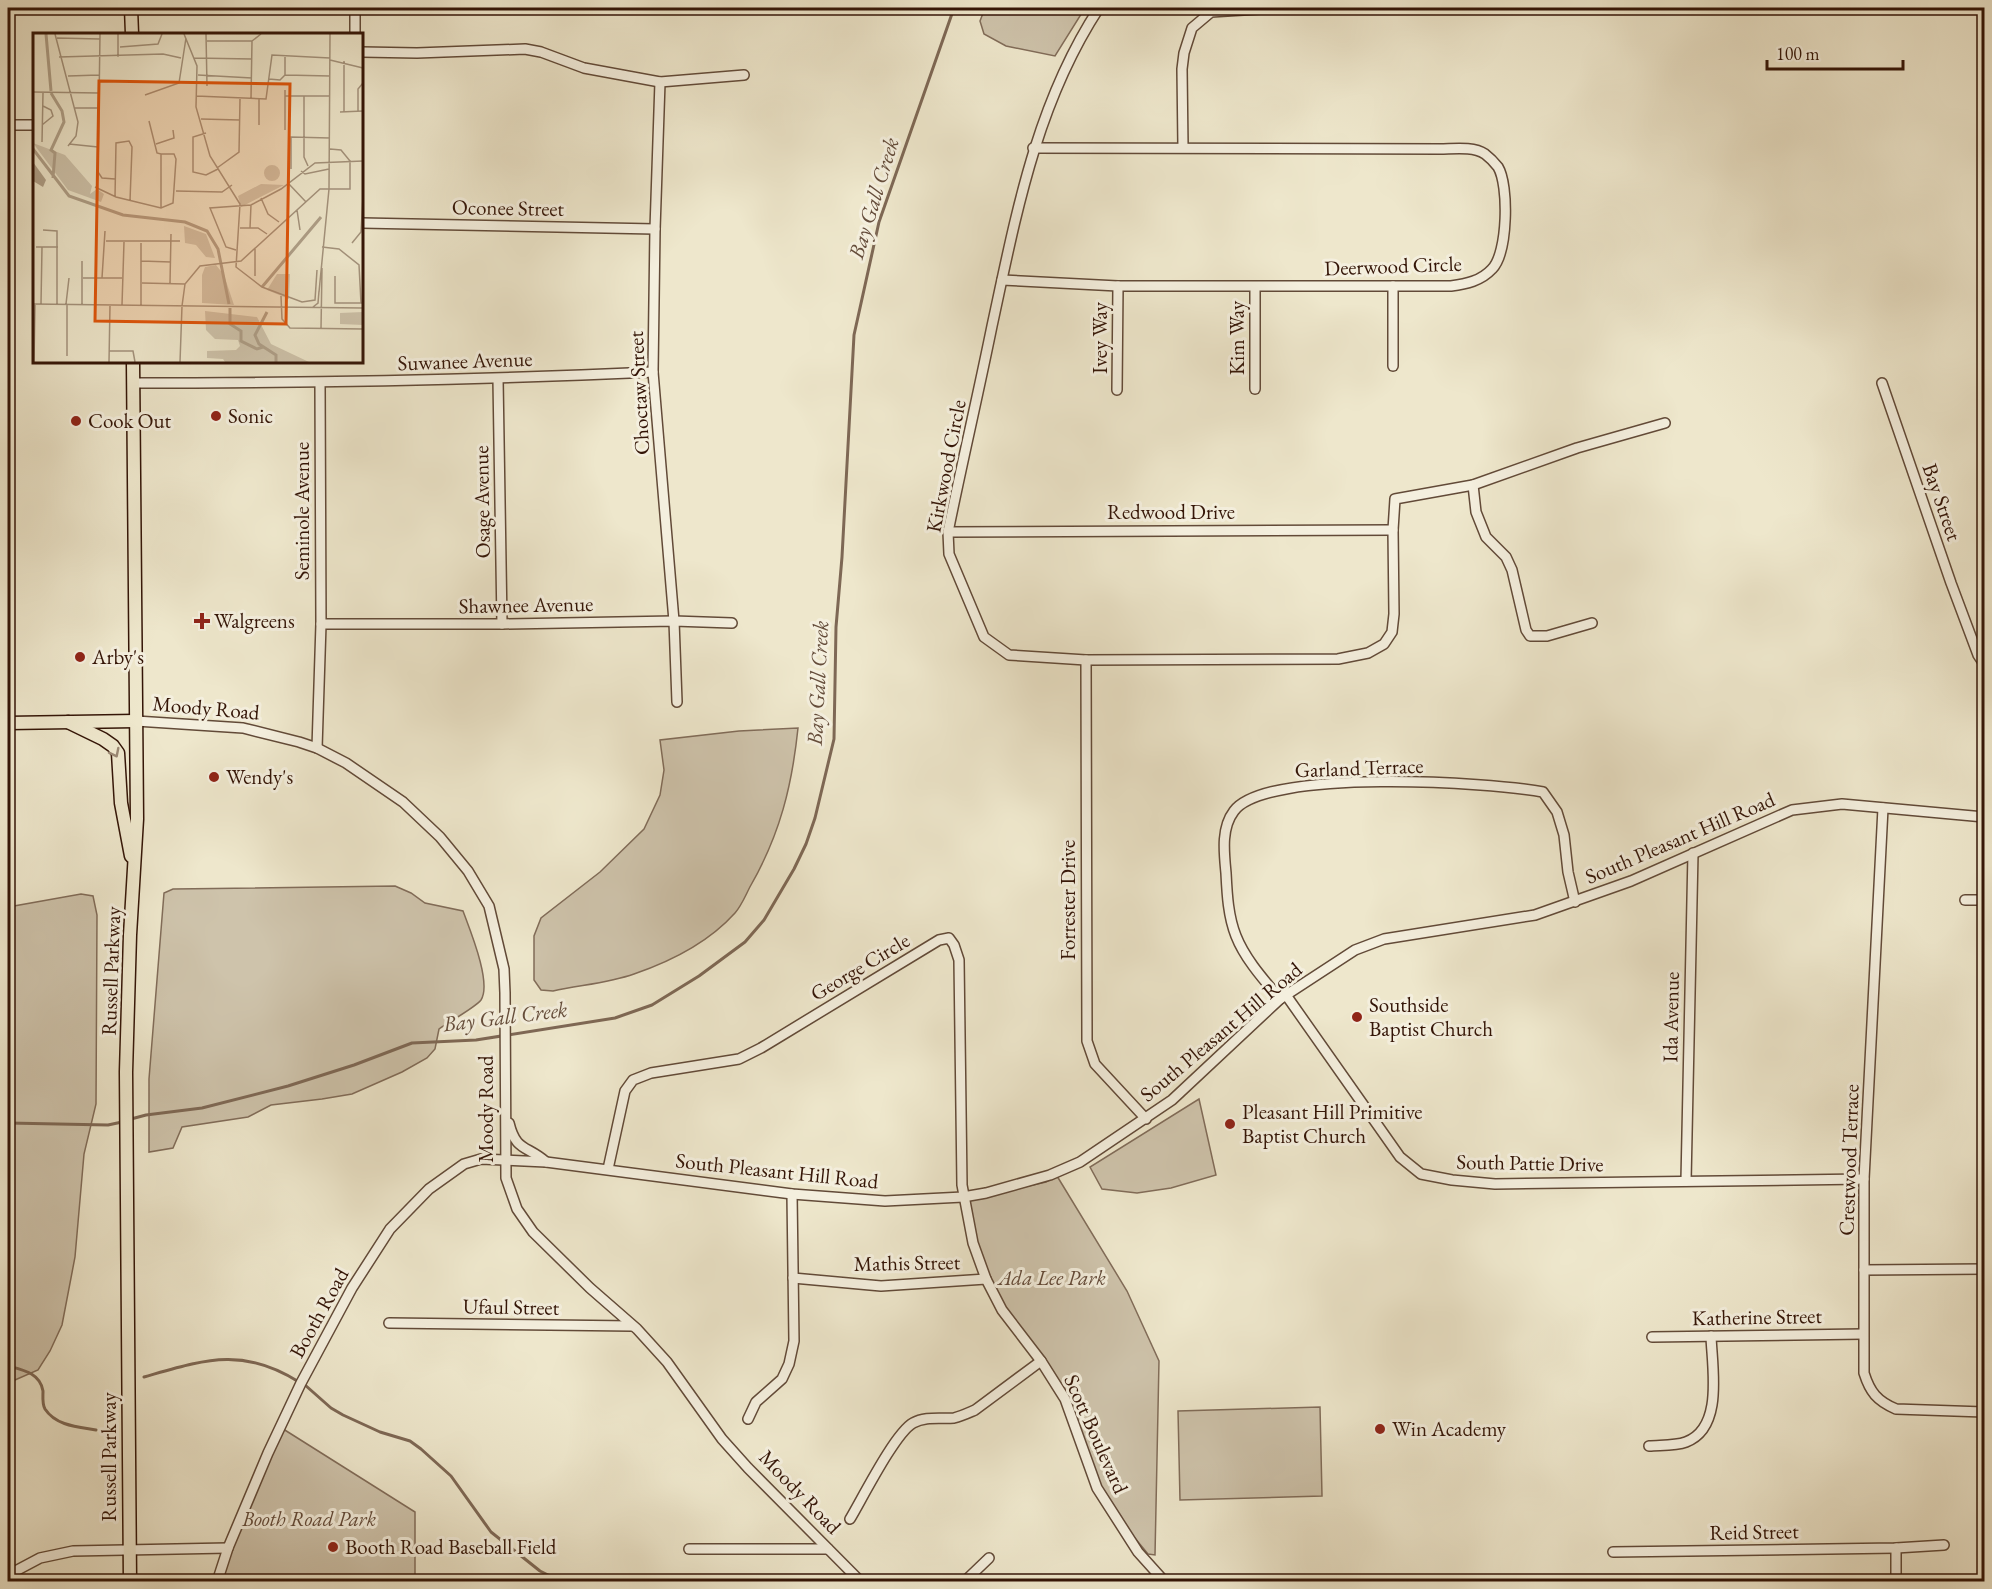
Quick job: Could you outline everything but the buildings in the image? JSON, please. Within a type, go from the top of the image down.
[{"type":"main road","points":[[131,8],[132,33]]},
{"type":"main road","name":"Russell Parkway","points":[[130,1581],[126,1071],[130,935],[137,819],[133,363]]},
{"type":"main road","name":"Moody Road","points":[[8,723],[136,721]]},
{"type":"main road","points":[[68,722],[104,739],[118,753],[121,803],[135,877]]},
{"type":"street","points":[[355,8],[355,33]]},
{"type":"street","name":"Kirkwood Circle","points":[[1099,8],[1059,78],[1033,148],[948,532],[949,554],[984,637],[1009,655],[1086,660],[1338,659],[1368,653],[1384,644],[1392,632],[1395,499],[1473,485]]},
{"type":"street","points":[[1183,147],[1182,69],[1187,40],[1192,28],[1211,12],[1303,8],[1396,8]]},
{"type":"street","points":[[363,52],[417,53],[525,49],[541,52],[585,68],[660,82],[744,75]]},
{"type":"street","name":"Choctaw Street","points":[[660,82],[653,372],[674,621],[677,702]]},
{"type":"street","points":[[8,125],[33,125]]},
{"type":"street","name":"Deerwood Circle","points":[[1002,280],[1118,286],[1467,284],[1494,268],[1500,256],[1503,237],[1503,183],[1498,168],[1482,152],[1468,149],[1033,148]]},
{"type":"street","name":"Oconee Street","points":[[363,223],[655,229]]},
{"type":"street","name":"Ivey Way","points":[[1117,390],[1118,286]]},
{"type":"street","points":[[1393,286],[1393,366]]},
{"type":"street","name":"Kim Way","points":[[1255,287],[1255,389]]},
{"type":"street","name":"Suwanee Avenue","points":[[133,383],[320,383],[498,379],[653,372]]},
{"type":"street","name":"Osage Avenue","points":[[498,379],[502,624]]},
{"type":"street","name":"Seminole Avenue","points":[[316,748],[321,624],[320,383]]},
{"type":"street","name":"Bay Street","points":[[1882,383],[1951,583],[1978,655],[1984,664]]},
{"type":"street","points":[[1592,623],[1547,636],[1530,636],[1526,630],[1512,570],[1506,557],[1486,537],[1476,512],[1473,485],[1577,448],[1665,423]]},
{"type":"street","name":"Redwood Drive","points":[[948,532],[1393,530]]},
{"type":"street","name":"Shawnee Avenue","points":[[321,624],[674,621],[732,623]]},
{"type":"street","name":"Forrester Drive","points":[[1086,660],[1087,1041],[1095,1065],[1146,1119]]},
{"type":"street","name":"Moody Road","points":[[136,721],[243,728],[316,748],[346,763],[403,802],[440,837],[468,871],[489,906],[504,969],[506,1178],[517,1209],[526,1223],[590,1288],[668,1362],[723,1438],[748,1468],[861,1581]]},
{"type":"street","name":"Garland Terrace","points":[[1283,997],[1245,954],[1235,935],[1228,903],[1224,845],[1227,824],[1234,810],[1245,800],[1294,787],[1342,783],[1467,783],[1543,792],[1557,812],[1564,835],[1568,872],[1575,902]]},
{"type":"street","name":"South Pleasant Hill Road","points":[[505,1159],[608,1169],[792,1194],[885,1201],[963,1197],[986,1193],[1050,1175],[1080,1162],[1172,1101],[1283,997],[1355,950],[1384,939],[1535,915],[1631,881],[1792,810],[1842,804],[1984,816]]},
{"type":"street","name":"Crestwood Terrace","points":[[1883,808],[1864,1179],[1864,1372],[1869,1388],[1883,1404],[1896,1409],[1984,1412]]},
{"type":"street","name":"Ida Avenue","points":[[1686,1181],[1693,853]]},
{"type":"street","points":[[1965,900],[1984,900]]},
{"type":"street","name":"George Circle","points":[[608,1169],[626,1091],[633,1080],[651,1073],[738,1059],[761,1048],[939,940],[949,938],[959,960],[963,1197]]},
{"type":"street","name":"South Pattie Drive","points":[[1283,997],[1400,1157],[1421,1174],[1495,1184],[1864,1179]]},
{"type":"street","points":[[505,1110],[515,1141],[526,1150],[539,1155],[546,1162]]},
{"type":"street","name":"Booth Road","points":[[217,1581],[228,1548],[268,1453],[301,1383],[352,1288],[390,1229],[429,1189],[464,1164],[482,1159],[505,1159]]},
{"type":"street","points":[[748,1419],[756,1402],[782,1379],[789,1364],[794,1341],[792,1194]]},
{"type":"street","name":"Scott Boulevard","points":[[963,1197],[973,1243],[986,1279],[1008,1318],[1041,1361],[1065,1399],[1097,1488],[1137,1552],[1165,1581]]},
{"type":"street","points":[[1864,1270],[1984,1269]]},
{"type":"street","name":"Mathis Street","points":[[793,1278],[881,1286],[986,1279]]},
{"type":"street","name":"Ufaul Street","points":[[389,1323],[632,1326]]},
{"type":"street","name":"Katherine Street","points":[[1652,1337],[1863,1334]]},
{"type":"street","points":[[1649,1446],[1687,1442],[1707,1423],[1712,1413],[1713,1400],[1711,1336]]},
{"type":"street","points":[[850,1519],[899,1435],[912,1423],[926,1419],[954,1418],[965,1415],[1041,1361]]},
{"type":"street","name":"Reid Street","points":[[1613,1552],[1896,1548],[1944,1545]]},
{"type":"street","points":[[8,1575],[40,1558],[73,1551],[228,1548]]},
{"type":"street","points":[[1896,1548],[1896,1581]]},
{"type":"street","points":[[689,1549],[828,1549]]},
{"type":"street","points":[[964,1581],[988,1558]]},
{"type":"green space","points":[[985,8],[1085,8],[1055,56],[1006,46],[984,34],[980,21]]},
{"type":"green space","points":[[798,728],[788,790],[777,828],[761,866],[735,913],[689,950],[648,969],[605,982],[553,991],[541,990],[534,980],[534,936],[541,918],[600,872],[644,829],[660,795],[664,770],[660,740],[739,731]]},
{"type":"green space","points":[[395,886],[425,903],[463,911],[482,969],[484,992],[481,1000],[439,1029],[435,1049],[427,1058],[402,1072],[352,1094],[271,1105],[248,1117],[182,1127],[173,1148],[149,1152],[149,1079],[164,893],[173,889]]},
{"type":"green space","points":[[81,894],[93,896],[97,915],[96,1104],[84,1154],[75,1257],[62,1325],[50,1351],[38,1370],[8,1383],[8,912],[14,906]]},
{"type":"green space","points":[[1199,1099],[1216,1175],[1171,1188],[1137,1193],[1102,1189],[1090,1167]]},
{"type":"green space","name":"Ada Lee Park","points":[[1057,1176],[1127,1291],[1159,1361],[1155,1555],[1148,1554],[1120,1520],[1099,1488],[1067,1398],[1004,1309],[974,1242],[966,1200],[1046,1182]]},
{"type":"green space","points":[[1320,1407],[1322,1496],[1180,1500],[1178,1411]]},
{"type":"green space","name":"Booth Road Park","points":[[280,1427],[415,1512],[415,1581],[217,1582]]},
{"type":"waterway","name":"Bay Gall Creek","points":[[131,1119],[202,1108],[288,1086],[412,1043],[476,1040],[615,1018],[652,1005],[699,976],[745,942],[764,920],[806,844],[815,818],[834,739],[836,627],[854,335],[879,222],[954,8]]},
{"type":"waterway","name":"Bay Gall Creek","points":[[8,1123],[108,1125],[122,1122]]},
{"type":"waterway","points":[[144,1377],[204,1362],[241,1360],[278,1371],[299,1382]]},
{"type":"waterway","points":[[8,1366],[35,1376],[43,1391],[44,1407],[55,1419],[68,1425],[96,1430]]},
{"type":"waterway","points":[[305,1385],[331,1408],[343,1415],[380,1432],[410,1441],[421,1449],[451,1476],[491,1532],[540,1571],[562,1582]]},
{"type":"place","name":"Sonic","points":[[216,416]]},
{"type":"place","name":"Cook Out","points":[[76,421]]},
{"type":"place","name":"Walgreens","points":[[202,621]]},
{"type":"place","name":"Arby's","points":[[80,657]]},
{"type":"place","name":"Wendy's","points":[[214,777]]},
{"type":"place","name":"Southside Baptist Church","points":[[1357,1017]]},
{"type":"place","name":"Pleasant Hill Primitive Baptist Church","points":[[1230,1124]]},
{"type":"place","name":"Win Academy","points":[[1380,1429]]},
{"type":"place","name":"Booth Road Baseball Field","points":[[333,1547]]}]
